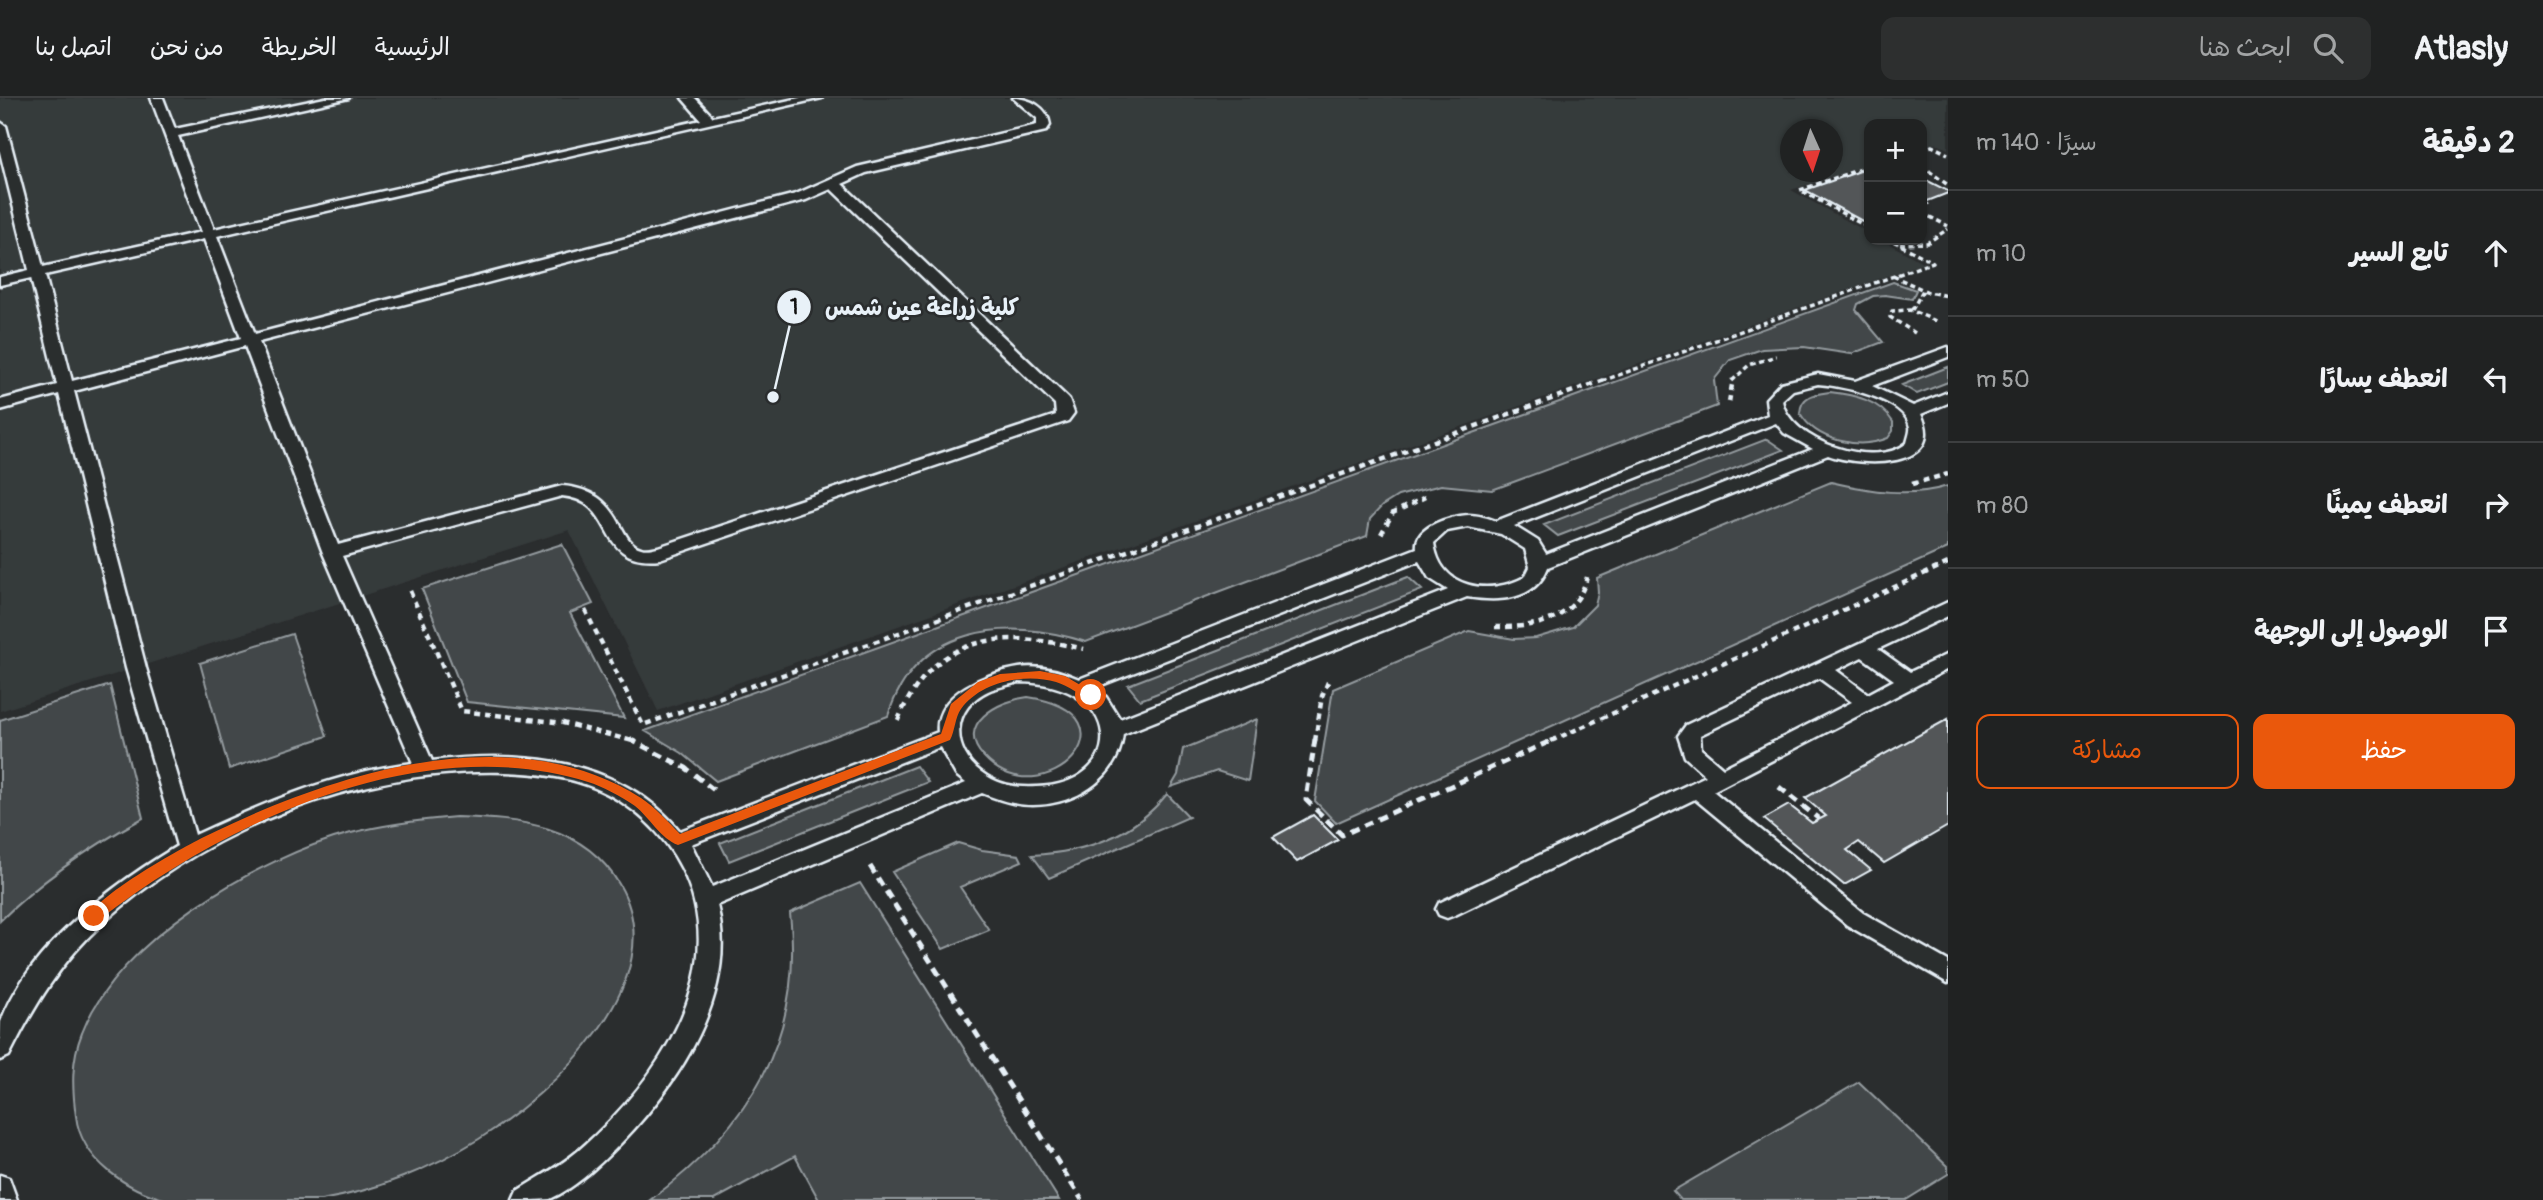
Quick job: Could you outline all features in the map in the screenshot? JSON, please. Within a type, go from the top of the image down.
[{"type":"lane","points":[[157,98],[332,553],[425,768]]},
{"type":"lane","points":[[171,134],[343,98]]},
{"type":"lane","points":[[688,98],[710,122]]},
{"type":"lane","points":[[0,281],[816,98]]},
{"type":"lane","points":[[0,405],[802,197],[862,170],[1041,128],[1044,125],[1043,117],[1019,98]]},
{"type":"lane","points":[[0,127],[5,167],[36,273],[136,668],[189,850]]},
{"type":"lane","points":[[332,553],[551,492],[573,491],[596,501],[626,548],[640,555],[650,555],[1062,418],[1066,413],[1063,402],[832,183]]},
{"type":"lane","points":[[1859,385],[1948,352]]},
{"type":"lane","points":[[1818,379],[1859,385],[1888,397],[1909,413],[1917,425],[1918,436],[1914,446],[1903,453],[1868,459],[1824,451],[1794,435],[1777,416],[1773,405],[1776,394],[1785,386],[1818,379]]},
{"type":"lane","points":[[1909,413],[1948,397]]},
{"type":"lane","points":[[1499,526],[1777,416]]},
{"type":"lane","points":[[1540,563],[1824,451]]},
{"type":"lane","points":[[1468,521],[1499,526],[1523,537],[1537,554],[1540,563],[1539,572],[1533,581],[1512,592],[1482,594],[1466,590],[1441,578],[1427,561],[1425,542],[1441,527],[1468,521]]},
{"type":"lane","points":[[1079,687],[1424,552]]},
{"type":"lane","points":[[1113,730],[1466,590]]},
{"type":"lane","points":[[1721,778],[1692,752],[1688,736],[1693,730],[1948,608]]},
{"type":"lane","points":[[1864,649],[1909,681]]},
{"type":"lane","points":[[1447,909],[1721,778],[1948,661]]},
{"type":"lane","points":[[1822,670],[1867,703]]},
{"type":"lane","points":[[1040,675],[1079,687],[1102,705],[1113,730],[1113,747],[1106,763],[1093,778],[1052,795],[1027,797],[1003,793],[981,785],[957,764],[946,737],[955,707],[982,685],[1000,678],[1040,675]]},
{"type":"lane","points":[[678,840],[946,737]]},
{"type":"lane","points":[[0,1049],[35,984],[94,916],[140,880],[189,850],[278,808],[346,784],[425,768],[499,761],[544,765],[595,779],[639,802],[678,840],[694,865],[707,899],[711,956],[696,1017],[661,1079],[587,1158],[526,1200]]},
{"type":"lane","points":[[707,899],[981,785]]},
{"type":"lane","points":[[1697,789],[1848,914],[1948,973]]},
{"type":"lane","points":[[0,1187],[4,1200]]},
{"type":"path","points":[[1927,148],[1933,146],[1948,153]]},
{"type":"path","points":[[1864,168],[1800,190],[1864,225]]},
{"type":"path","points":[[1927,168],[1948,185]]},
{"type":"path","points":[[1927,172],[1932,171]]},
{"type":"path","points":[[1927,216],[1948,228],[1927,243]]},
{"type":"path","points":[[1940,234],[1948,238]]},
{"type":"path","points":[[585,610],[643,725],[1933,262],[1902,245]]},
{"type":"path","points":[[1893,276],[1923,290],[1948,296]]},
{"type":"path","points":[[1912,310],[1923,290]]},
{"type":"path","points":[[1911,341],[1922,337],[1893,320],[1890,314],[1900,308],[1912,310],[1948,328]]},
{"type":"path","points":[[1732,411],[1728,398],[1733,377],[1755,362],[1780,356]]},
{"type":"path","points":[[1910,485],[1948,474]]},
{"type":"path","points":[[1379,540],[1383,526],[1393,513],[1427,496]]},
{"type":"path","points":[[1335,675],[1326,684],[1322,696],[1306,800],[1342,835],[1948,562]]},
{"type":"path","points":[[1486,627],[1527,627],[1560,617],[1581,598],[1587,574]]},
{"type":"path","points":[[410,591],[462,711],[602,730],[628,737],[676,759],[714,791],[726,786]]},
{"type":"path","points":[[886,725],[898,720],[905,698],[916,680],[952,652],[975,643],[1027,637],[1053,640],[1084,649],[1097,644]]},
{"type":"path","points":[[1750,763],[1819,819]]},
{"type":"path","points":[[852,839],[1082,1200]]},
{"type":"shaded area","points":[[0,98],[1948,98],[1948,149],[1935,143],[1927,146],[1927,119],[1864,119],[1864,167],[1843,173],[1843,119],[1780,119],[1780,182],[1816,182],[1791,190],[1864,230],[1864,245],[1891,245],[1924,263],[658,711],[569,530],[0,711]]},
{"type":"shaded area","points":[[1893,282],[1916,290],[1912,299],[1873,296],[1858,304],[1856,310],[1883,342],[1851,354],[1804,347],[1762,349],[1730,360],[1714,380],[1717,406],[1492,490],[1441,485],[1398,496],[1382,506],[1370,519],[1367,536],[1086,642],[1025,630],[996,630],[968,636],[942,646],[920,663],[901,686],[888,716],[716,781],[682,753],[645,731]]},
{"type":"shaded area","points":[[1948,367],[1948,382],[1917,394],[1902,385]]},
{"type":"shaded area","points":[[1830,392],[1857,397],[1881,408],[1893,422],[1893,431],[1888,438],[1877,442],[1852,443],[1816,430],[1800,413],[1801,407],[1810,396]]},
{"type":"shaded area","points":[[1767,439],[1783,450],[1558,536],[1544,525]]},
{"type":"shaded area","points":[[1831,482],[1904,492],[1948,486],[1948,548],[1336,823],[1315,801],[1333,689],[1469,631],[1514,639],[1536,638],[1573,627],[1595,605],[1597,578]]},
{"type":"shaded area","points":[[562,544],[593,604],[570,613],[624,718],[467,702],[422,589]]},
{"type":"shaded area","points":[[1408,577],[1422,590],[1140,700],[1128,685]]},
{"type":"shaded area","points":[[292,634],[327,736],[229,769],[200,663]]},
{"type":"shaded area","points":[[110,685],[143,818],[67,865],[0,921],[0,720]]},
{"type":"shaded area","points":[[1028,697],[1063,707],[1080,723],[1082,741],[1073,758],[1055,771],[1032,777],[1008,774],[984,757],[976,745],[974,734],[977,724],[994,709]]},
{"type":"shaded area","points":[[1257,719],[1248,781],[1217,771],[1171,787],[1178,775],[1183,749]]},
{"type":"shaded area","points":[[916,766],[928,782],[729,861],[720,843]]},
{"type":"shaded area","points":[[1167,794],[1189,817],[1049,878],[1032,855],[1071,850],[1107,840],[1139,821]]},
{"type":"shaded area","points":[[456,817],[526,823],[569,837],[588,848],[605,864],[619,884],[632,921],[632,958],[619,995],[598,1030],[571,1063],[540,1093],[509,1119],[442,1160],[362,1191],[321,1200],[168,1200],[137,1189],[97,1160],[80,1132],[76,1116],[73,1085],[78,1043],[100,999],[126,966],[158,935],[235,882],[314,845],[377,827]]},
{"type":"shaded area","points":[[958,843],[982,850],[1019,855],[1022,861],[960,887],[989,930],[943,949],[892,872]]},
{"type":"shaded area","points":[[860,883],[1059,1200],[819,1200],[795,1156],[714,1200],[650,1200],[716,1142],[741,1110],[762,1076],[778,1040],[788,1001],[792,959],[790,913]]},
{"type":"shaded area","points":[[1859,1082],[1948,1167],[1948,1174],[1906,1200],[1681,1200],[1673,1191]]},
{"type":"building","points":[[1864,170],[1864,222],[1805,190],[1828,182],[1843,182],[1843,177]]},
{"type":"building","points":[[1927,180],[1948,191],[1927,201]]},
{"type":"building","points":[[1948,719],[1948,826],[1884,863],[1859,842],[1847,850],[1871,870],[1844,885],[1764,819],[1789,805],[1812,823],[1826,816],[1805,798]]},
{"type":"building","points":[[1313,815],[1338,840],[1297,862],[1273,837]]},
{"type":"place","name":"كلية زراعة عين شمس","points":[[773,397]]},
{"type":"route","points":[[94,916],[140,880],[189,850],[266,812],[346,784],[425,768],[488,761],[544,765],[595,779],[639,802],[678,840],[946,737],[948,721],[955,707],[982,685],[1000,678],[1040,675],[1060,679],[1091,695]]}]
